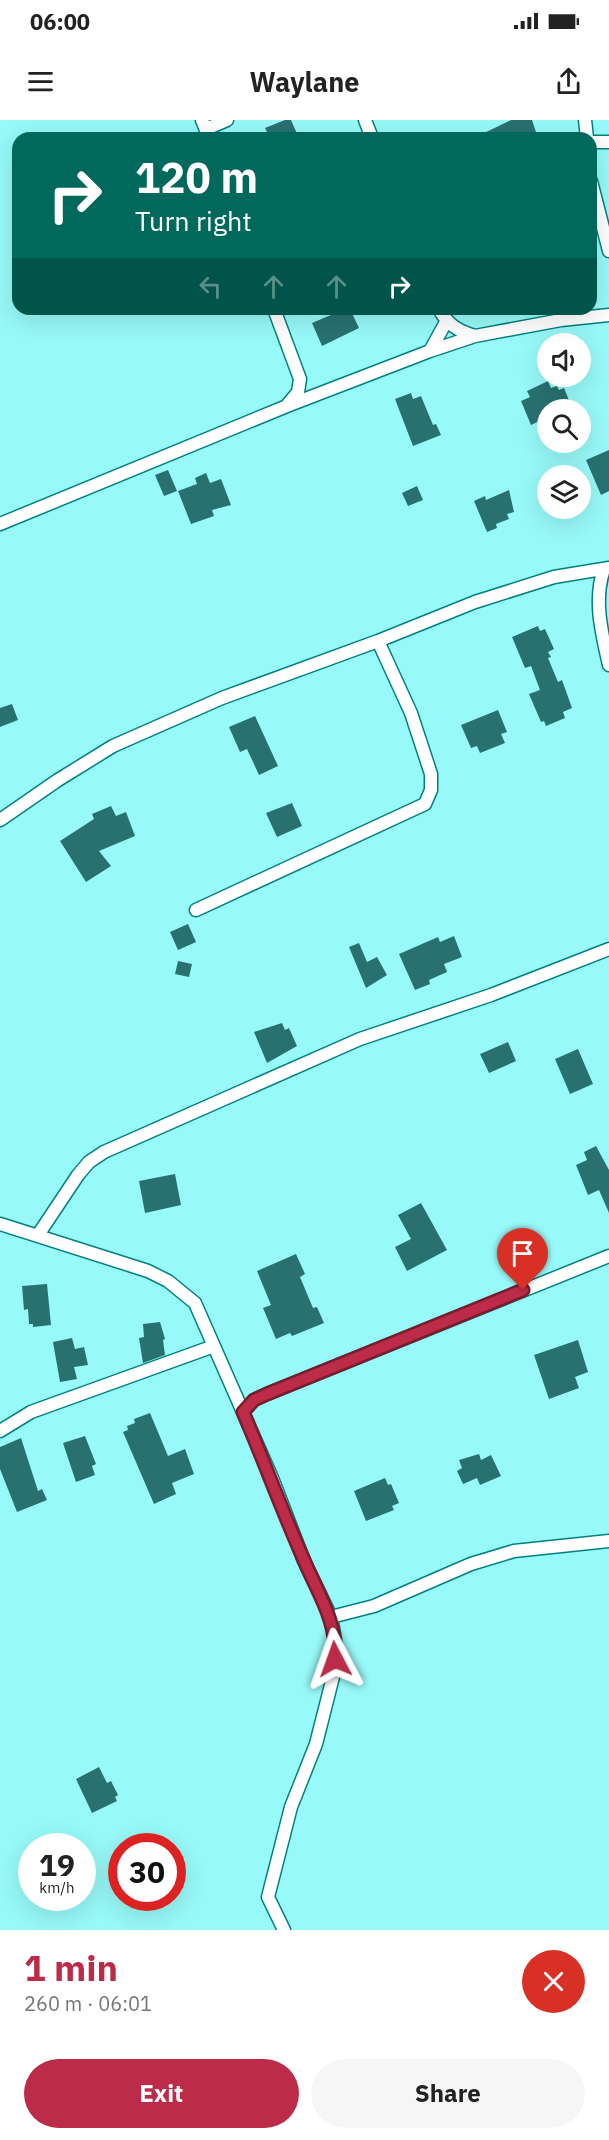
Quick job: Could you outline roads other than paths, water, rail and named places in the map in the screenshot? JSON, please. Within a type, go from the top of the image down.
[{"type":"street","points":[[206,129],[227,120]]},
{"type":"street","points":[[597,204],[609,250]]},
{"type":"street","points":[[276,315],[300,379],[298,392],[287,406]]},
{"type":"street","points":[[443,315],[446,322],[461,332],[475,336]]},
{"type":"street","points":[[0,524],[287,406],[430,351],[475,336],[561,320],[609,315]]},
{"type":"street","points":[[430,351],[446,322]]},
{"type":"street","points":[[300,379],[322,392]]},
{"type":"street","points":[[0,820],[58,780],[114,746],[222,698],[378,641],[475,602],[554,577],[606,569]]},
{"type":"street","points":[[606,569],[598,585],[601,630],[609,665]]},
{"type":"street","points":[[196,910],[425,804],[431,790],[431,774],[411,713],[378,641]]},
{"type":"street","points":[[39,1235],[78,1175],[89,1162],[105,1152],[360,1039],[490,995],[609,949]]},
{"type":"street","points":[[0,1224],[148,1271],[168,1281],[195,1303],[304,1560],[331,1617],[336,1645],[334,1673],[316,1744],[291,1807],[268,1897],[284,1930]]},
{"type":"street","points":[[243,1412],[254,1400],[267,1394],[609,1256]]},
{"type":"street","points":[[0,1431],[31,1412],[214,1346]]},
{"type":"street","points":[[331,1617],[374,1606],[471,1564],[514,1551],[609,1541]]}]
